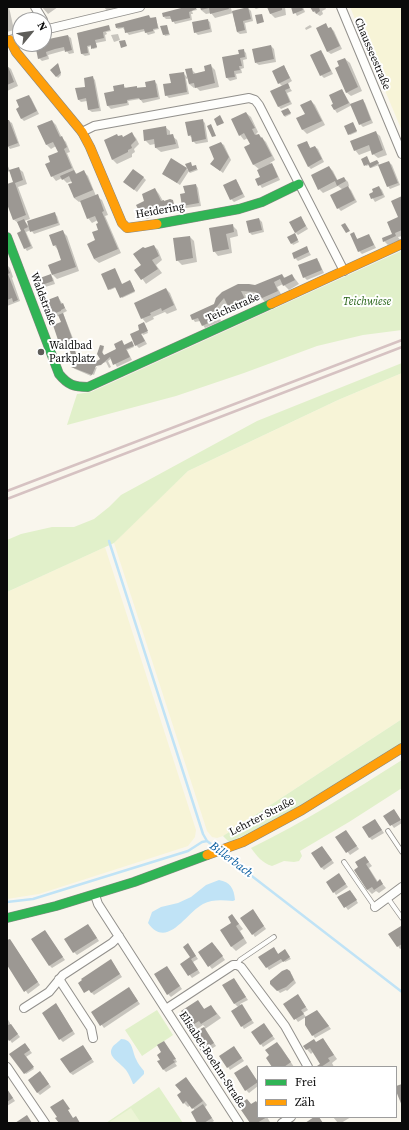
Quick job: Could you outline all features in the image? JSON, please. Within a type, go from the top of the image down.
[{"type":"street","points":[[52,24],[140,7]]},
{"type":"street","name":"Chausseestraße","points":[[341,7],[402,154]]},
{"type":"street","name":"Heidering","points":[[9,40],[16,52],[82,132],[90,146],[122,223],[127,228],[239,209],[262,202],[299,184]]},
{"type":"street","points":[[82,132],[94,126],[249,98],[255,100],[259,105],[344,271]]},
{"type":"street","name":"Waldstraße","points":[[7,237],[59,374],[66,383],[73,387]]},
{"type":"street","name":"Teichstraße","points":[[73,387],[88,387],[402,244]]},
{"type":"street","name":"Lehrter Straße","points":[[7,918],[95,895],[231,846],[270,828],[302,810],[402,748]]},
{"type":"street","points":[[375,907],[402,887]]},
{"type":"street","name":"Elisabet-Boehm-Straße","points":[[95,895],[98,904],[239,1123]]},
{"type":"street","points":[[24,1008],[49,992],[63,975],[112,943],[119,936]]},
{"type":"street","name":"Elisabet-Boehm-Straße","points":[[166,1009],[233,965],[237,965]]},
{"type":"street","points":[[237,965],[241,966],[285,1026],[307,1066]]},
{"type":"street","points":[[59,979],[91,1028],[93,1038]]},
{"type":"street","points":[[7,1067],[45,1123]]},
{"type":"lane","points":[[388,831],[402,852]]},
{"type":"lane","points":[[344,862],[375,907]]},
{"type":"lane","points":[[387,897],[402,918]]},
{"type":"lane","name":"Elisabet-Boehm-Straße","points":[[237,965],[240,960],[274,937]]},
{"type":"shaded area","points":[[350,7],[402,7],[402,131]]},
{"type":"shaded area","points":[[402,373],[402,719],[223,836],[217,838],[212,837],[207,831],[114,543],[143,513],[188,471],[338,400]]},
{"type":"shaded area","points":[[105,547],[196,830],[195,837],[188,846],[182,848],[39,894],[7,899],[7,592]]},
{"type":"green space","name":"Teichwiese","points":[[401,251],[402,330],[363,335],[317,346],[176,396],[67,425],[77,394],[91,392]]},
{"type":"green space","points":[[402,363],[402,373],[338,400],[188,471],[114,543],[7,592],[7,540],[21,534],[52,527],[74,527],[94,519],[121,495],[257,421]]},
{"type":"green space","points":[[402,719],[402,743],[317,796],[252,832],[229,842],[223,836]]},
{"type":"green space","points":[[402,760],[402,788],[300,851],[302,856],[299,861],[284,861],[272,866],[268,865],[251,848],[347,795]]},
{"type":"green space","points":[[157,1010],[173,1035],[142,1056],[125,1030]]},
{"type":"green space","points":[[159,1087],[183,1123],[106,1123]]},
{"type":"green space","points":[[131,1108],[141,1123],[108,1123]]},
{"type":"water","points":[[219,880],[226,882],[231,886],[234,892],[235,900],[206,902],[176,927],[162,933],[155,930],[148,923],[152,912],[161,907],[178,903],[191,897],[206,885]]},
{"type":"water","points":[[121,1039],[130,1043],[137,1061],[144,1071],[144,1074],[134,1084],[124,1067],[115,1060],[111,1054],[113,1047]]},
{"type":"building","points":[[185,7],[196,7],[196,9],[189,12],[190,18],[172,22],[170,16],[163,17],[162,13]]},
{"type":"building","points":[[200,7],[228,7],[229,9],[210,14],[209,8],[201,10]]},
{"type":"building","points":[[248,7],[251,19],[243,21],[245,30],[237,32],[232,11]]},
{"type":"building","points":[[267,7],[282,7],[282,10],[270,14]]},
{"type":"building","points":[[291,7],[302,7],[303,10],[293,14]]},
{"type":"building","points":[[310,7],[319,7],[320,11],[316,14]]},
{"type":"building","points":[[262,14],[264,22],[257,24],[255,15]]},
{"type":"building","points":[[149,15],[150,18],[156,17],[158,28],[153,29],[153,31],[145,33],[144,29],[125,33],[124,27],[116,28],[115,24]]},
{"type":"building","points":[[208,19],[210,29],[194,33],[192,22]]},
{"type":"building","points":[[326,23],[328,28],[331,27],[340,46],[327,52],[316,28]]},
{"type":"building","points":[[109,25],[110,30],[103,32],[104,38],[95,40],[97,47],[91,49],[91,45],[87,46],[88,53],[81,54],[77,33]]},
{"type":"building","points":[[167,25],[169,34],[163,35],[160,26]]},
{"type":"building","points":[[68,35],[72,50],[65,52],[64,47],[52,50],[52,38]]},
{"type":"building","points":[[125,40],[127,46],[121,48],[119,41]]},
{"type":"building","points":[[271,45],[274,59],[255,63],[252,49]]},
{"type":"building","points":[[244,49],[245,57],[240,58],[242,66],[239,66],[240,70],[234,71],[235,77],[226,78],[222,57],[239,54],[238,50]]},
{"type":"building","points":[[321,50],[331,71],[320,76],[310,55]]},
{"type":"building","points":[[37,52],[46,52],[47,56],[38,59]]},
{"type":"building","points":[[345,58],[358,87],[346,93],[335,68],[339,66],[337,61]]},
{"type":"building","points":[[58,63],[61,73],[56,77],[50,70]]},
{"type":"building","points":[[7,64],[14,82],[7,85]]},
{"type":"building","points":[[211,64],[215,83],[195,88],[194,83],[189,84],[185,69],[192,68],[193,74],[205,71],[204,66]]},
{"type":"building","points":[[284,65],[290,78],[278,84],[272,71]]},
{"type":"building","points":[[184,72],[187,92],[165,96],[163,84],[171,83],[169,74]]},
{"type":"building","points":[[93,76],[99,108],[88,110],[86,98],[78,100],[75,88],[85,87],[84,78]]},
{"type":"building","points":[[155,80],[158,97],[140,100],[139,98],[132,99],[127,100],[127,103],[107,106],[104,93],[114,91],[113,86],[124,84],[124,88],[137,86],[137,88],[146,87],[145,82]]},
{"type":"building","points":[[288,83],[290,88],[285,90],[290,102],[278,107],[270,91]]},
{"type":"building","points":[[342,89],[349,103],[334,110],[331,105],[333,104],[329,95]]},
{"type":"building","points":[[29,95],[37,111],[21,119],[16,109],[19,107],[16,100]]},
{"type":"building","points":[[363,99],[371,120],[359,125],[350,104]]},
{"type":"building","points":[[311,100],[322,121],[302,130],[296,118],[305,114],[300,105]]},
{"type":"building","points":[[288,108],[291,113],[284,116],[281,111]]},
{"type":"building","points":[[246,112],[255,128],[252,129],[255,135],[259,134],[261,138],[262,137],[272,156],[253,165],[244,147],[250,144],[244,133],[239,136],[231,119]]},
{"type":"building","points":[[220,115],[224,123],[217,126],[214,119]]},
{"type":"building","points":[[203,119],[206,139],[192,142],[191,135],[188,136],[185,122]]},
{"type":"building","points":[[7,120],[9,120],[18,143],[7,147]]},
{"type":"building","points":[[52,120],[60,137],[62,136],[67,147],[64,149],[72,168],[51,177],[45,164],[50,162],[48,156],[58,152],[53,142],[46,145],[37,126]]},
{"type":"building","points":[[353,122],[357,131],[348,135],[344,126]]},
{"type":"building","points":[[211,124],[216,136],[212,137],[207,126]]},
{"type":"building","points":[[166,126],[167,135],[173,134],[176,144],[155,148],[154,139],[144,141],[143,130]]},
{"type":"building","points":[[376,131],[383,150],[372,155],[369,145],[354,151],[350,141]]},
{"type":"building","points":[[132,132],[136,140],[131,145],[132,148],[128,150],[128,152],[112,160],[104,140],[117,134],[118,136],[122,135],[123,137]]},
{"type":"building","points":[[307,141],[310,148],[315,146],[322,159],[308,167],[297,145]]},
{"type":"building","points":[[221,142],[229,157],[220,171],[210,164],[214,159],[209,147]]},
{"type":"building","points":[[367,156],[370,163],[377,160],[379,163],[370,168],[368,164],[364,166],[361,159]]},
{"type":"building","points":[[171,158],[187,168],[177,183],[162,174]]},
{"type":"building","points":[[389,161],[398,183],[387,187],[378,165]]},
{"type":"building","points":[[191,162],[192,166],[196,165],[197,169],[189,172],[185,164]]},
{"type":"building","points":[[272,163],[278,177],[258,186],[255,179],[260,177],[257,170]]},
{"type":"building","points":[[329,166],[337,180],[344,177],[346,181],[337,186],[335,181],[318,190],[311,175]]},
{"type":"building","points":[[19,167],[23,180],[15,183],[26,215],[13,220],[7,204],[7,184],[13,182],[9,170]]},
{"type":"building","points":[[133,169],[144,177],[134,190],[123,182]]},
{"type":"building","points":[[74,170],[76,174],[84,170],[93,190],[74,198],[68,184],[72,183],[69,176],[62,180],[60,176]]},
{"type":"building","points":[[236,179],[243,194],[230,200],[223,185]]},
{"type":"building","points":[[196,184],[199,203],[182,206],[180,194],[185,193],[183,186]]},
{"type":"building","points":[[348,186],[355,200],[337,209],[330,195]]},
{"type":"building","points":[[379,186],[383,195],[371,199],[369,194],[373,192],[372,189]]},
{"type":"building","points":[[155,188],[161,201],[170,199],[173,200],[174,206],[163,210],[161,207],[141,215],[136,205],[144,201],[142,194]]},
{"type":"building","points":[[98,194],[104,211],[102,212],[118,249],[94,259],[87,244],[95,240],[92,232],[98,230],[96,224],[98,223],[95,216],[87,219],[80,201]]},
{"type":"building","points":[[402,196],[402,230],[395,233],[396,236],[383,242],[382,238],[392,234],[387,222],[398,217],[391,201]]},
{"type":"building","points":[[55,212],[58,223],[30,232],[27,221]]},
{"type":"building","points":[[301,216],[306,226],[295,233],[289,222]]},
{"type":"building","points":[[259,218],[262,230],[249,233],[246,221]]},
{"type":"building","points":[[24,219],[28,227],[24,229],[31,246],[24,249],[17,233],[21,231],[17,222]]},
{"type":"building","points":[[345,223],[350,231],[346,233],[341,225]]},
{"type":"building","points":[[233,224],[234,232],[226,234],[229,249],[213,252],[209,228]]},
{"type":"building","points":[[63,230],[76,267],[52,275],[48,265],[61,260],[56,245],[53,246],[49,235]]},
{"type":"building","points":[[354,232],[357,239],[369,234],[374,245],[358,252],[350,234]]},
{"type":"building","points":[[295,233],[298,240],[291,244],[287,237]]},
{"type":"building","points":[[190,236],[193,258],[176,261],[173,238]]},
{"type":"building","points":[[154,245],[159,256],[152,260],[158,269],[141,280],[134,270],[141,265],[133,254],[143,247],[145,248]]},
{"type":"building","points":[[307,246],[309,252],[294,259],[292,253]]},
{"type":"building","points":[[317,258],[322,270],[303,278],[298,265]]},
{"type":"building","points":[[7,266],[10,273],[8,274],[18,300],[13,302],[12,298],[7,300]]},
{"type":"building","points":[[115,268],[122,284],[130,280],[135,291],[120,298],[115,287],[108,290],[101,274]]},
{"type":"building","points":[[51,274],[53,281],[39,286],[37,279]]},
{"type":"building","points":[[282,274],[284,278],[292,274],[295,280],[283,286],[280,279],[274,282],[278,291],[260,299],[256,292],[241,291],[245,299],[229,308],[224,298],[215,309],[219,318],[202,326],[198,318],[192,320],[190,315],[214,304],[216,298],[222,292],[238,284],[255,285]]},
{"type":"building","points":[[166,288],[174,305],[162,311],[161,308],[150,313],[151,315],[141,319],[134,303]]},
{"type":"building","points":[[58,296],[61,304],[63,303],[65,308],[50,315],[45,301]]},
{"type":"building","points":[[63,313],[76,354],[97,361],[100,359],[97,354],[100,345],[104,346],[102,352],[104,355],[116,349],[114,344],[122,340],[124,345],[132,341],[134,346],[126,349],[130,357],[113,365],[110,357],[101,365],[96,366],[92,375],[71,367],[72,365],[67,363],[71,355],[67,340],[59,343],[53,325],[61,322],[58,315]]},
{"type":"building","points":[[144,322],[148,331],[141,334],[145,341],[135,346],[130,334],[139,330],[138,325]]},
{"type":"building","points":[[394,809],[401,820],[390,826],[383,816]]},
{"type":"building","points":[[375,819],[382,830],[369,838],[362,827]]},
{"type":"building","points":[[346,830],[357,846],[346,853],[335,837]]},
{"type":"building","points":[[322,846],[332,860],[321,868],[311,853]]},
{"type":"building","points":[[365,856],[369,862],[366,864],[377,882],[380,879],[383,884],[374,890],[372,887],[367,890],[354,870],[358,867],[355,862]]},
{"type":"building","points":[[339,873],[346,884],[333,893],[326,882]]},
{"type":"building","points":[[350,890],[357,900],[344,908],[337,897]]},
{"type":"building","points":[[253,909],[264,926],[252,935],[240,918]]},
{"type":"building","points":[[232,914],[239,924],[236,926],[244,938],[231,947],[220,930],[231,923],[228,917]]},
{"type":"building","points":[[88,924],[97,938],[73,953],[64,939]]},
{"type":"building","points":[[401,926],[402,944],[397,947],[388,934]]},
{"type":"building","points":[[45,930],[63,957],[49,966],[31,939]]},
{"type":"building","points":[[10,939],[38,982],[24,992],[7,965],[7,940]]},
{"type":"building","points":[[212,942],[223,956],[208,967],[198,952]]},
{"type":"building","points":[[188,943],[196,956],[191,959],[198,970],[188,976],[180,964],[190,957],[183,947]]},
{"type":"building","points":[[274,947],[278,954],[285,949],[290,957],[283,962],[281,959],[266,968],[258,957]]},
{"type":"building","points":[[111,959],[120,974],[91,993],[89,990],[84,993],[78,983],[82,980],[81,979]]},
{"type":"building","points":[[167,966],[180,986],[167,995],[154,974]]},
{"type":"building","points":[[287,969],[290,971],[294,980],[286,987],[277,991],[270,984],[270,981],[282,971]]},
{"type":"building","points":[[234,978],[246,997],[234,1004],[222,985]]},
{"type":"building","points":[[129,987],[138,1001],[100,1026],[91,1012]]},
{"type":"building","points":[[298,994],[306,1007],[301,1010],[304,1014],[294,1020],[283,1004]]},
{"type":"building","points":[[198,1000],[204,1009],[211,1005],[217,1014],[201,1024],[199,1021],[191,1026],[181,1011]]},
{"type":"building","points":[[56,1003],[73,1031],[59,1040],[42,1013]]},
{"type":"building","points":[[242,1004],[252,1020],[241,1027],[231,1011]]},
{"type":"building","points":[[317,1010],[329,1026],[312,1036],[305,1025],[305,1017]]},
{"type":"building","points":[[7,1023],[8,1025],[11,1024],[18,1034],[9,1041],[7,1038]]},
{"type":"building","points":[[264,1023],[273,1036],[260,1045],[251,1032]]},
{"type":"building","points":[[204,1027],[214,1043],[201,1051],[191,1034]]},
{"type":"building","points":[[323,1038],[334,1055],[328,1058],[330,1061],[322,1066],[317,1066],[320,1064],[310,1048],[306,1050],[303,1046],[314,1039],[316,1042]]},
{"type":"building","points":[[164,1041],[176,1059],[173,1060],[175,1062],[163,1070],[157,1061],[160,1060],[157,1055],[161,1052],[157,1045]]},
{"type":"building","points":[[277,1042],[291,1062],[285,1066],[271,1066],[266,1058],[269,1055],[265,1050]]},
{"type":"building","points":[[25,1043],[30,1050],[24,1054],[34,1067],[24,1074],[9,1054]]},
{"type":"building","points":[[83,1045],[92,1059],[70,1073],[60,1059]]},
{"type":"building","points":[[234,1046],[242,1058],[227,1068],[219,1056]]},
{"type":"building","points":[[247,1065],[257,1083],[245,1091],[234,1073]]},
{"type":"building","points":[[40,1071],[49,1084],[37,1093],[28,1080]]},
{"type":"building","points":[[186,1077],[203,1101],[192,1109],[186,1101],[183,1104],[177,1095],[181,1092],[175,1085]]},
{"type":"building","points":[[402,1084],[402,1106],[397,1094],[397,1086]]},
{"type":"building","points":[[7,1089],[13,1098],[7,1102]]},
{"type":"building","points":[[63,1099],[70,1109],[68,1110],[73,1118],[76,1116],[80,1123],[59,1123],[55,1118],[57,1117],[50,1107]]},
{"type":"building","points":[[247,1099],[251,1104],[256,1101],[257,1118],[265,1118],[257,1123],[250,1123],[241,1110],[244,1108],[241,1103]]},
{"type":"building","points":[[203,1104],[212,1118],[204,1123],[197,1123],[191,1112]]},
{"type":"building","points":[[27,1115],[32,1123],[15,1123]]},
{"type":"building","points":[[312,1118],[320,1118],[323,1123],[305,1123]]},
{"type":"waterway","points":[[109,541],[203,834],[207,841],[215,847]]},
{"type":"waterway","name":"Billerbach","points":[[7,902],[33,899],[188,851],[202,842],[207,841]]},
{"type":"waterway","name":"Billerbach","points":[[222,853],[402,992]]},
{"type":"railway","points":[[7,491],[402,340]]},
{"type":"railway","points":[[7,499],[402,347]]},
{"type":"traffic: fast","points":[[157,224],[239,209],[262,202],[299,184]]},
{"type":"traffic: fast","points":[[7,237],[59,374],[65,381],[75,386],[88,387],[271,304]]},
{"type":"traffic: fast","points":[[7,918],[56,906],[134,882],[207,855]]},
{"type":"traffic: slow","points":[[10,40],[16,52],[82,132],[90,147],[122,223],[127,228],[157,224]]},
{"type":"traffic: slow","points":[[271,304],[402,244]]},
{"type":"traffic: slow","points":[[207,855],[243,842],[302,810],[402,748]]},
{"type":"place","name":"Waldbad Parkplatz","points":[[41,352]]}]
